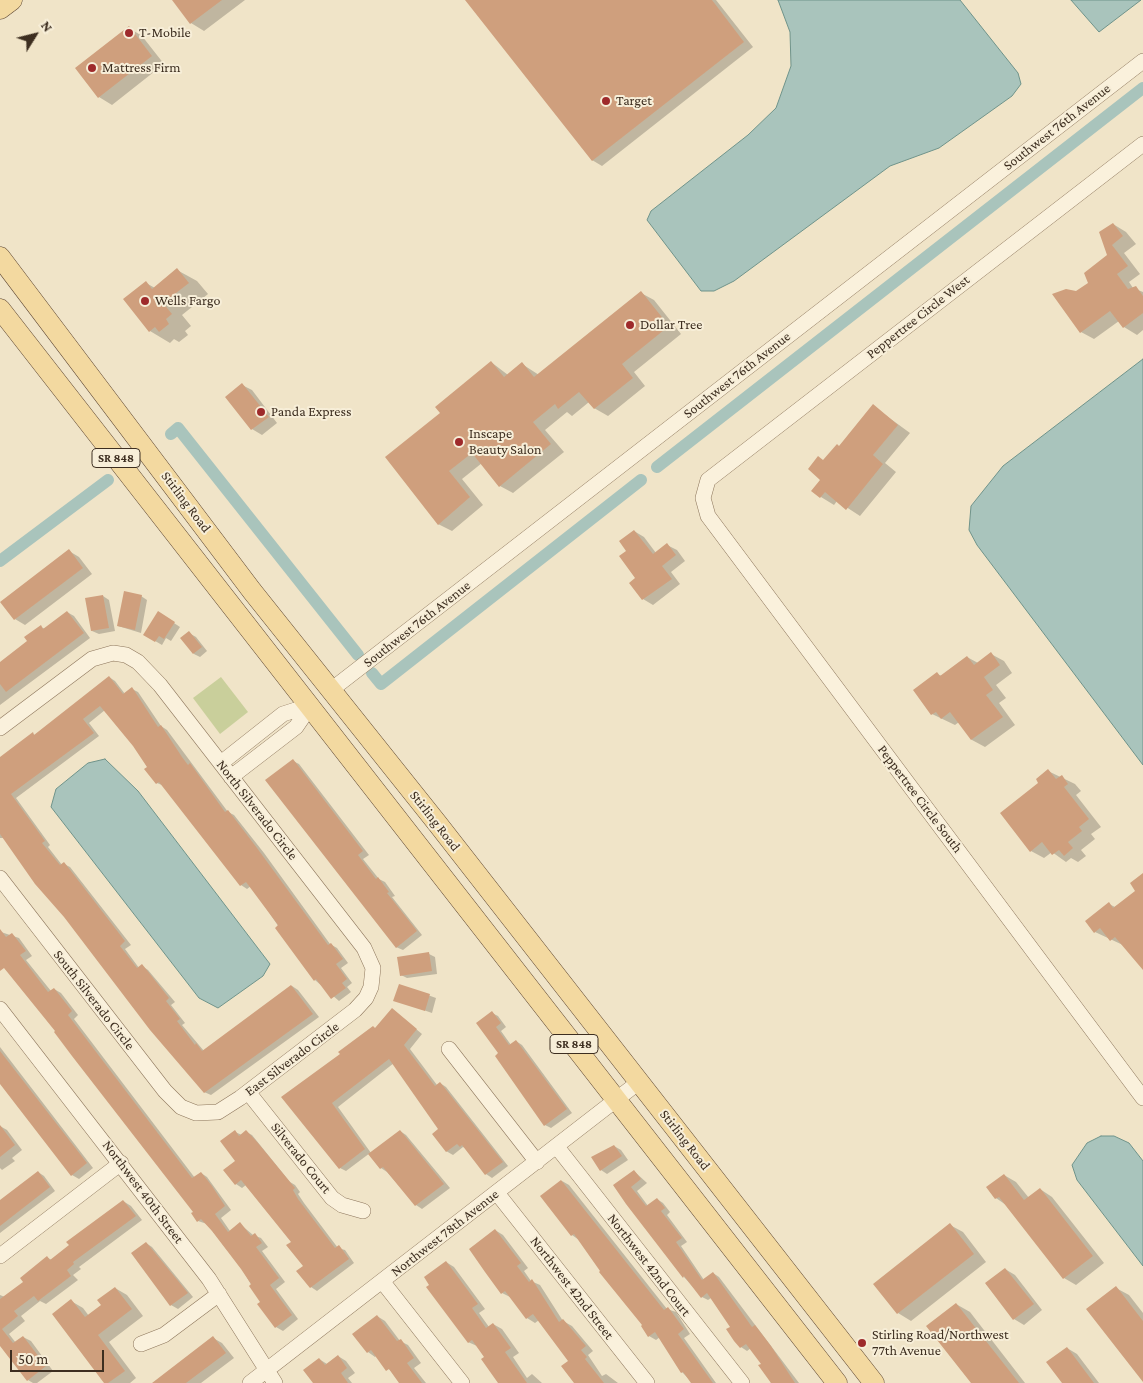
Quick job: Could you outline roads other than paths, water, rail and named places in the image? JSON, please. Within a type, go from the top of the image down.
[{"type":"main road","points":[[0,9],[12,0]]},
{"type":"main road","name":"Stirling Road","points":[[0,257],[191,509],[639,1082],[870,1382]]},
{"type":"main road","name":"Stirling Road","points":[[0,309],[311,705],[837,1383]]},
{"type":"main road","points":[[150,501],[171,502],[191,509]]},
{"type":"main road","points":[[311,705],[329,706],[353,717]]},
{"type":"street","name":"Southwest 76th Avenue","points":[[331,690],[1143,61]]},
{"type":"street","name":"Peppertree Circle West","points":[[703,498],[708,480],[1143,144]]},
{"type":"street","name":"Peppertree Circle South","points":[[703,498],[708,516],[1143,1098]]},
{"type":"street","name":"North Silverado Circle","points":[[0,728],[92,659],[106,654],[120,653],[132,658],[144,667],[364,948],[371,962],[372,982]]},
{"type":"street","points":[[220,763],[283,714],[311,705]]},
{"type":"street","points":[[231,776],[296,727],[311,705]]},
{"type":"street","name":"South Silverado Circle","points":[[0,878],[165,1091],[181,1107],[196,1113]]},
{"type":"street","name":"East Silverado Circle","points":[[196,1113],[218,1112],[248,1092],[355,1010],[366,998],[372,982]]},
{"type":"street","name":"Northwest 40th Street","points":[[0,1009],[121,1163],[219,1294],[275,1383]]},
{"type":"street","points":[[449,1049],[537,1162]]},
{"type":"street","name":"Northwest 78th Avenue","points":[[250,1383],[639,1082]]},
{"type":"street","name":"Silverado Court","points":[[248,1092],[332,1198],[342,1205],[363,1211]]},
{"type":"street","name":"Northwest 42nd Court","points":[[557,1146],[742,1383]]},
{"type":"street","points":[[0,1256],[121,1163]]},
{"type":"street","name":"Northwest 42nd Street","points":[[497,1193],[647,1383]]},
{"type":"street","points":[[382,1281],[462,1383]]},
{"type":"street","points":[[141,1344],[164,1335],[219,1294]]},
{"type":"water","points":[[778,0],[960,0],[1018,73],[1021,84],[1012,96],[939,148],[890,166],[734,281],[714,291],[701,291],[647,220],[651,211],[748,135],[776,108],[791,66],[790,32]]},
{"type":"water","points":[[1071,0],[1141,0],[1099,32]]},
{"type":"water","points":[[1143,359],[1143,765],[977,545],[969,530],[971,506],[1003,466]]},
{"type":"water","points":[[105,759],[138,791],[270,964],[263,976],[218,1008],[199,998],[51,807],[56,789],[88,763]]},
{"type":"water","points":[[1101,1136],[1114,1136],[1129,1143],[1143,1161],[1143,1266],[1077,1180],[1072,1165],[1087,1143]]},
{"type":"waterway","points":[[657,467],[1143,88]]},
{"type":"waterway","points":[[171,434],[178,428],[358,655]]},
{"type":"waterway","points":[[0,561],[108,480]]},
{"type":"waterway","points":[[372,673],[381,684],[641,480]]},
{"type":"place","name":"T-Mobile","points":[[129,33]]},
{"type":"place","name":"Mattress Firm","points":[[92,68]]},
{"type":"place","name":"Target","points":[[606,101]]},
{"type":"place","name":"Wells Fargo","points":[[145,301]]},
{"type":"place","name":"Dollar Tree","points":[[630,325]]},
{"type":"place","name":"Panda Express","points":[[261,412]]},
{"type":"place","name":"Inscape Beauty Salon","points":[[459,442]]},
{"type":"place","name":"Stirling Road/Northwest 77th Avenue","points":[[862,1343]]}]
